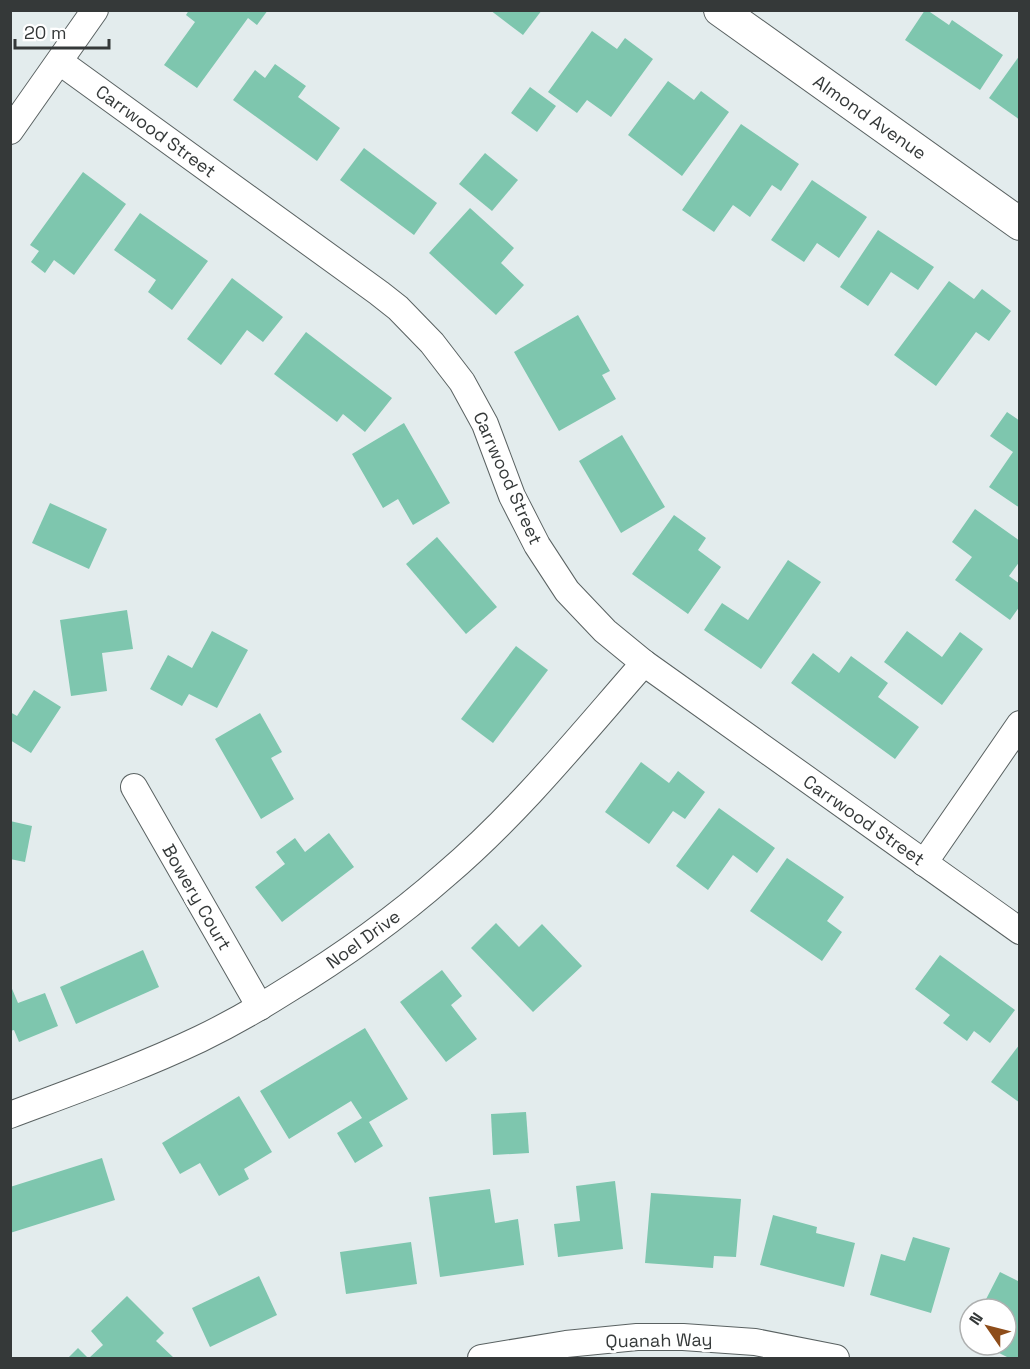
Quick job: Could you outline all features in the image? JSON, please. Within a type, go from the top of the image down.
[{"type":"street","points":[[10,131],[95,10]]},
{"type":"street","name":"Almond Avenue","points":[[720,10],[1020,224]]},
{"type":"street","name":"Carrwood Street","points":[[60,62],[379,293],[419,329],[462,382],[485,424],[512,496],[537,545],[567,591],[605,631],[644,663],[1020,931]]},
{"type":"street","name":"Noel Drive","points":[[10,1115],[130,1070],[202,1038],[260,1007],[321,970],[385,925],[446,875],[510,813],[644,663]]},
{"type":"street","points":[[924,863],[1020,724]]},
{"type":"street","name":"Bowery Court","points":[[134,787],[260,1007]]},
{"type":"street","name":"Quanah Way","points":[[481,1359],[566,1344],[637,1337],[683,1337],[755,1342],[836,1359]]},
{"type":"building","points":[[189,10],[268,10],[257,25],[248,18],[197,88],[164,65],[195,22],[186,15]]},
{"type":"building","points":[[490,10],[542,10],[523,35]]},
{"type":"building","points":[[925,10],[949,25],[952,20],[1003,55],[980,90],[905,40]]},
{"type":"building","points":[[592,31],[617,49],[625,38],[653,59],[611,117],[587,100],[577,113],[548,92]]},
{"type":"building","points":[[1020,55],[1020,120],[989,98]]},
{"type":"building","points":[[275,64],[306,86],[298,97],[340,128],[317,161],[233,100],[255,70],[265,78]]},
{"type":"building","points":[[668,81],[694,100],[701,91],[729,112],[682,176],[628,135]]},
{"type":"building","points":[[530,87],[556,106],[537,132],[511,113]]},
{"type":"building","points":[[741,124],[799,164],[781,191],[772,185],[750,217],[733,205],[714,232],[682,210]]},
{"type":"building","points":[[364,148],[437,203],[414,235],[340,180]]},
{"type":"building","points":[[485,153],[518,180],[492,211],[459,184]]},
{"type":"building","points":[[83,172],[126,204],[74,275],[54,260],[45,273],[31,262],[39,251],[30,245]]},
{"type":"building","points":[[812,180],[867,217],[839,258],[817,243],[804,262],[771,240]]},
{"type":"building","points":[[470,208],[514,248],[501,263],[524,285],[496,315],[429,253]]},
{"type":"building","points":[[140,213],[208,261],[172,310],[148,292],[156,280],[114,250]]},
{"type":"building","points":[[878,230],[934,267],[918,290],[891,272],[868,306],[840,287]]},
{"type":"building","points":[[232,278],[283,317],[263,342],[247,330],[221,365],[187,339]]},
{"type":"building","points":[[949,281],[974,299],[982,289],[1011,311],[989,341],[976,332],[936,386],[894,355]]},
{"type":"building","points":[[578,315],[610,371],[602,375],[616,399],[559,431],[514,352]]},
{"type":"building","points":[[306,332],[392,398],[365,432],[343,414],[337,422],[274,374]]},
{"type":"building","points":[[1007,412],[1020,421],[1020,508],[989,487],[1013,452],[990,436]]},
{"type":"building","points":[[404,423],[450,503],[413,525],[398,499],[383,508],[352,454]]},
{"type":"building","points":[[622,435],[665,507],[621,533],[579,461]]},
{"type":"building","points":[[50,503],[107,529],[89,569],[32,543]]},
{"type":"building","points":[[975,509],[1020,541],[1020,561],[1009,576],[1020,584],[1020,606],[1010,620],[955,580],[972,557],[952,542]]},
{"type":"building","points":[[674,515],[706,538],[698,550],[721,567],[688,614],[632,574]]},
{"type":"building","points":[[437,537],[497,607],[466,634],[406,564]]},
{"type":"building","points":[[788,560],[821,582],[761,669],[704,630],[722,603],[748,620]]},
{"type":"building","points":[[127,610],[133,649],[102,653],[107,691],[71,696],[60,620]]},
{"type":"building","points":[[212,631],[248,650],[217,708],[189,694],[182,706],[150,689],[168,655],[192,668]]},
{"type":"building","points":[[907,631],[942,657],[960,632],[983,649],[942,705],[884,662]]},
{"type":"building","points":[[516,646],[548,670],[493,743],[461,719]]},
{"type":"building","points":[[813,653],[839,673],[851,656],[888,683],[878,697],[919,727],[895,759],[791,683]]},
{"type":"building","points":[[34,690],[61,707],[31,753],[10,740],[10,712],[17,716]]},
{"type":"building","points":[[260,713],[282,752],[271,758],[294,799],[261,819],[215,739]]},
{"type":"building","points":[[641,762],[669,783],[678,771],[705,792],[685,819],[673,811],[649,844],[605,812]]},
{"type":"building","points":[[719,808],[775,848],[757,873],[733,855],[708,890],[676,866]]},
{"type":"building","points":[[10,821],[32,826],[25,862],[10,859]]},
{"type":"building","points":[[329,833],[354,867],[282,922],[255,887],[285,864],[276,852],[295,838],[305,852]]},
{"type":"building","points":[[787,858],[844,897],[827,921],[842,932],[822,961],[750,911]]},
{"type":"building","points":[[496,923],[519,947],[542,924],[582,966],[533,1012],[471,948]]},
{"type":"building","points":[[143,950],[159,987],[76,1024],[60,987]]},
{"type":"building","points":[[940,955],[1015,1010],[990,1043],[974,1031],[967,1041],[943,1023],[950,1015],[915,989]]},
{"type":"building","points":[[442,970],[462,996],[451,1005],[477,1039],[446,1062],[400,1002]]},
{"type":"building","points":[[10,984],[18,1003],[45,993],[58,1026],[19,1042],[14,1030],[10,1031]]},
{"type":"building","points":[[365,1028],[408,1099],[369,1122],[383,1146],[355,1163],[337,1133],[362,1118],[351,1101],[289,1139],[260,1091]]},
{"type":"building","points":[[1020,1044],[1020,1103],[991,1082]]},
{"type":"building","points":[[239,1096],[272,1152],[244,1169],[249,1179],[219,1196],[200,1163],[180,1174],[162,1143]]},
{"type":"building","points":[[526,1112],[529,1153],[493,1155],[491,1114]]},
{"type":"building","points":[[102,1158],[115,1200],[10,1233],[10,1187]]},
{"type":"building","points":[[615,1181],[623,1249],[558,1257],[554,1224],[580,1221],[576,1186]]},
{"type":"building","points":[[490,1189],[495,1223],[518,1219],[524,1265],[440,1277],[429,1197]]},
{"type":"building","points":[[651,1193],[741,1199],[736,1257],[714,1256],[713,1268],[645,1263]]},
{"type":"building","points":[[773,1215],[817,1227],[816,1233],[855,1243],[844,1287],[760,1265]]},
{"type":"building","points":[[913,1237],[950,1248],[931,1313],[870,1295],[881,1254],[905,1261]]},
{"type":"building","points":[[411,1242],[417,1284],[346,1294],[340,1252]]},
{"type":"building","points":[[1000,1272],[1020,1282],[1020,1358],[1007,1357],[1018,1357],[1018,1297],[987,1297]]},
{"type":"building","points":[[259,1276],[277,1315],[210,1347],[192,1308]]},
{"type":"building","points":[[127,1296],[164,1333],[156,1341],[174,1358],[89,1358],[103,1345],[91,1331]]},
{"type":"building","points":[[78,1348],[88,1358],[68,1358]]}]
